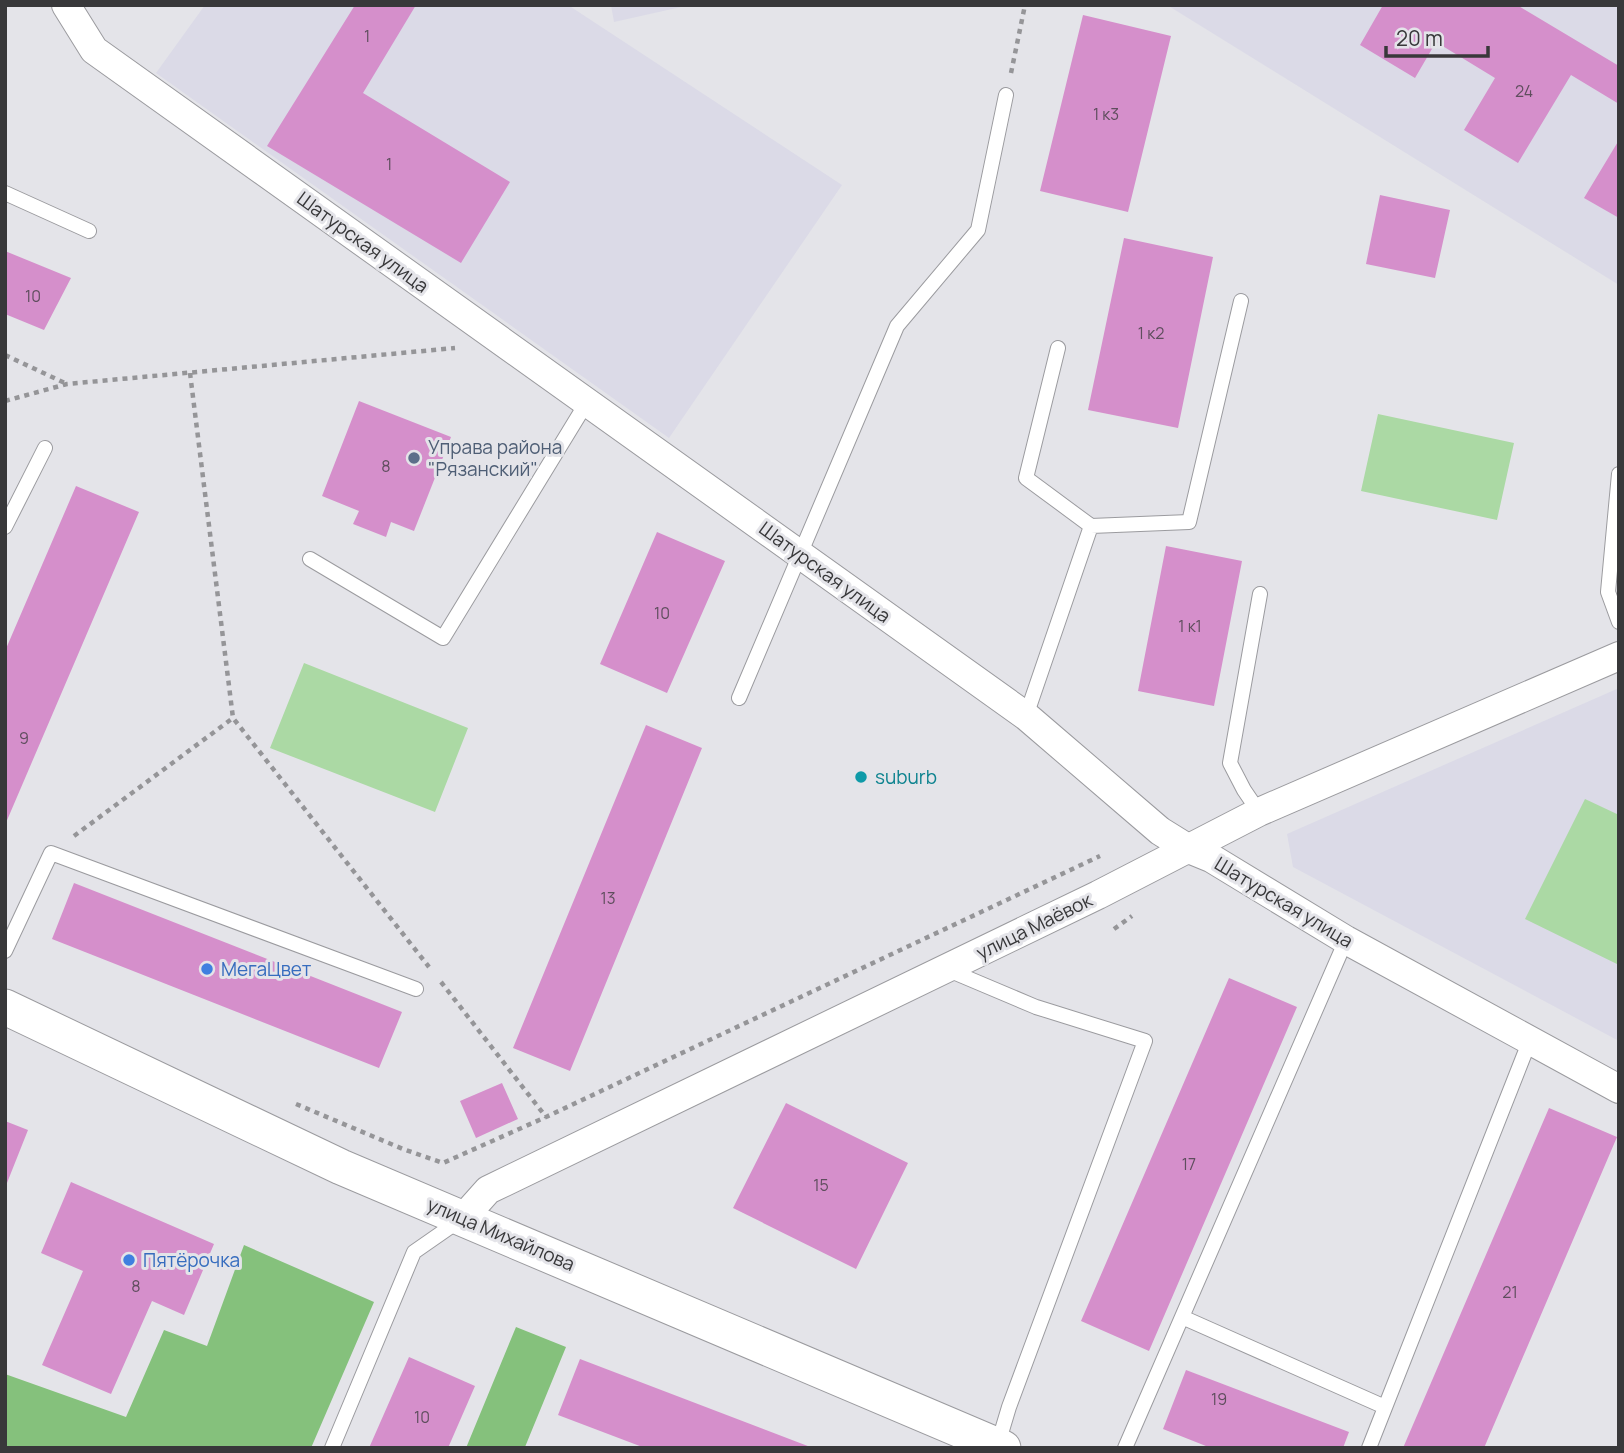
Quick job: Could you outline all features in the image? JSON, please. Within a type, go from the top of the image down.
[{"type":"street","name":"Шатурская улица","points":[[66,5],[94,50],[1026,716],[1160,831],[1189,849],[1211,858],[1346,940],[1619,1089]]},
{"type":"street","name":"улица Маёвок","points":[[463,1218],[488,1190],[945,969],[1259,812],[1619,656]]},
{"type":"street","name":"улица Михайлова","points":[[5,1007],[341,1167],[999,1447]]},
{"type":"lane","points":[[739,698],[897,326],[978,230],[1006,95]]},
{"type":"lane","points":[[5,193],[89,231]]},
{"type":"lane","points":[[1058,348],[1027,478],[1091,526],[1189,522],[1241,300]]},
{"type":"lane","points":[[310,559],[443,638],[587,402]]},
{"type":"lane","points":[[5,527],[45,448]]},
{"type":"lane","points":[[1619,474],[1608,592],[1619,622]]},
{"type":"lane","points":[[1026,716],[1091,526]]},
{"type":"lane","points":[[1259,812],[1230,763],[1260,594]]},
{"type":"lane","points":[[5,951],[51,853],[416,989]]},
{"type":"lane","points":[[1125,1448],[1346,940]]},
{"type":"lane","points":[[945,969],[1036,1007],[1146,1041],[1009,1407],[999,1447]]},
{"type":"lane","points":[[1369,1448],[1530,1040]]},
{"type":"lane","points":[[332,1448],[414,1252],[463,1218]]},
{"type":"lane","points":[[1182,1317],[1385,1407]]},
{"type":"path","points":[[1006,95],[1025,5]]},
{"type":"path","points":[[5,401],[67,384],[505,344]]},
{"type":"path","points":[[5,355],[67,384]]},
{"type":"path","points":[[190,373],[233,718],[546,1117]]},
{"type":"path","points":[[51,853],[233,718]]},
{"type":"path","points":[[288,1100],[443,1163],[1102,855]]},
{"type":"shaded area","points":[[205,5],[568,5],[842,185],[669,438],[156,73]]},
{"type":"shaded area","points":[[611,5],[690,5],[614,22]]},
{"type":"shaded area","points":[[1167,5],[1619,5],[1619,285]]},
{"type":"shaded area","points":[[1619,688],[1619,1041],[1293,867],[1287,834]]},
{"type":"green space","points":[[1378,414],[1514,443],[1497,520],[1361,491]]},
{"type":"green space","points":[[304,663],[468,728],[435,812],[270,748]]},
{"type":"green space","points":[[1585,799],[1619,815],[1619,965],[1525,919]]},
{"type":"green space","points":[[244,1245],[374,1302],[311,1448],[5,1448],[5,1374],[126,1417],[164,1330],[207,1346]]},
{"type":"green space","points":[[516,1327],[566,1347],[526,1448],[466,1448]]},
{"type":"building","points":[[355,5],[416,5],[363,93],[510,182],[461,263],[267,146]]},
{"type":"building","points":[[1383,5],[1517,5],[1619,66],[1619,104],[1571,75],[1518,163],[1464,130],[1495,78],[1436,42],[1415,78],[1360,45]]},
{"type":"building","points":[[1083,15],[1171,36],[1128,212],[1040,191]]},
{"type":"building","points":[[1619,140],[1619,218],[1584,198]]},
{"type":"building","points":[[1380,195],[1450,210],[1435,278],[1366,264]]},
{"type":"building","points":[[1124,238],[1213,257],[1178,428],[1088,410]]},
{"type":"building","points":[[5,251],[71,278],[44,330],[5,314]]},
{"type":"building","points":[[359,401],[451,437],[414,531],[391,522],[386,537],[353,524],[359,511],[322,496]]},
{"type":"building","points":[[76,486],[139,512],[5,825],[5,651]]},
{"type":"building","points":[[657,532],[725,561],[667,693],[600,664]]},
{"type":"building","points":[[1166,546],[1242,561],[1214,706],[1138,691]]},
{"type":"building","points":[[646,725],[702,748],[570,1071],[513,1048]]},
{"type":"building","points":[[74,883],[402,1012],[379,1068],[52,939]]},
{"type":"building","points":[[1229,978],[1297,1007],[1149,1351],[1081,1321]]},
{"type":"building","points":[[502,1083],[518,1119],[476,1138],[460,1101]]},
{"type":"building","points":[[786,1103],[908,1163],[856,1269],[733,1208]]},
{"type":"building","points":[[1549,1108],[1617,1137],[1484,1448],[1403,1448]]},
{"type":"building","points":[[5,1121],[28,1130],[5,1188]]},
{"type":"building","points":[[71,1182],[214,1244],[184,1315],[152,1301],[111,1394],[42,1365],[83,1271],[41,1253]]},
{"type":"building","points":[[409,1357],[475,1386],[448,1448],[369,1448]]},
{"type":"building","points":[[580,1359],[813,1448],[645,1448],[558,1415]]},
{"type":"building","points":[[1186,1370],[1349,1432],[1343,1448],[1211,1448],[1163,1429]]},
{"type":"place","name":"Управа района \"Рязанский\"","points":[[414,458]]},
{"type":"place","name":"suburb","points":[[861,777]]},
{"type":"place","name":"МегаЦвет","points":[[207,969]]},
{"type":"place","name":"Пятёрочка","points":[[129,1260]]}]
